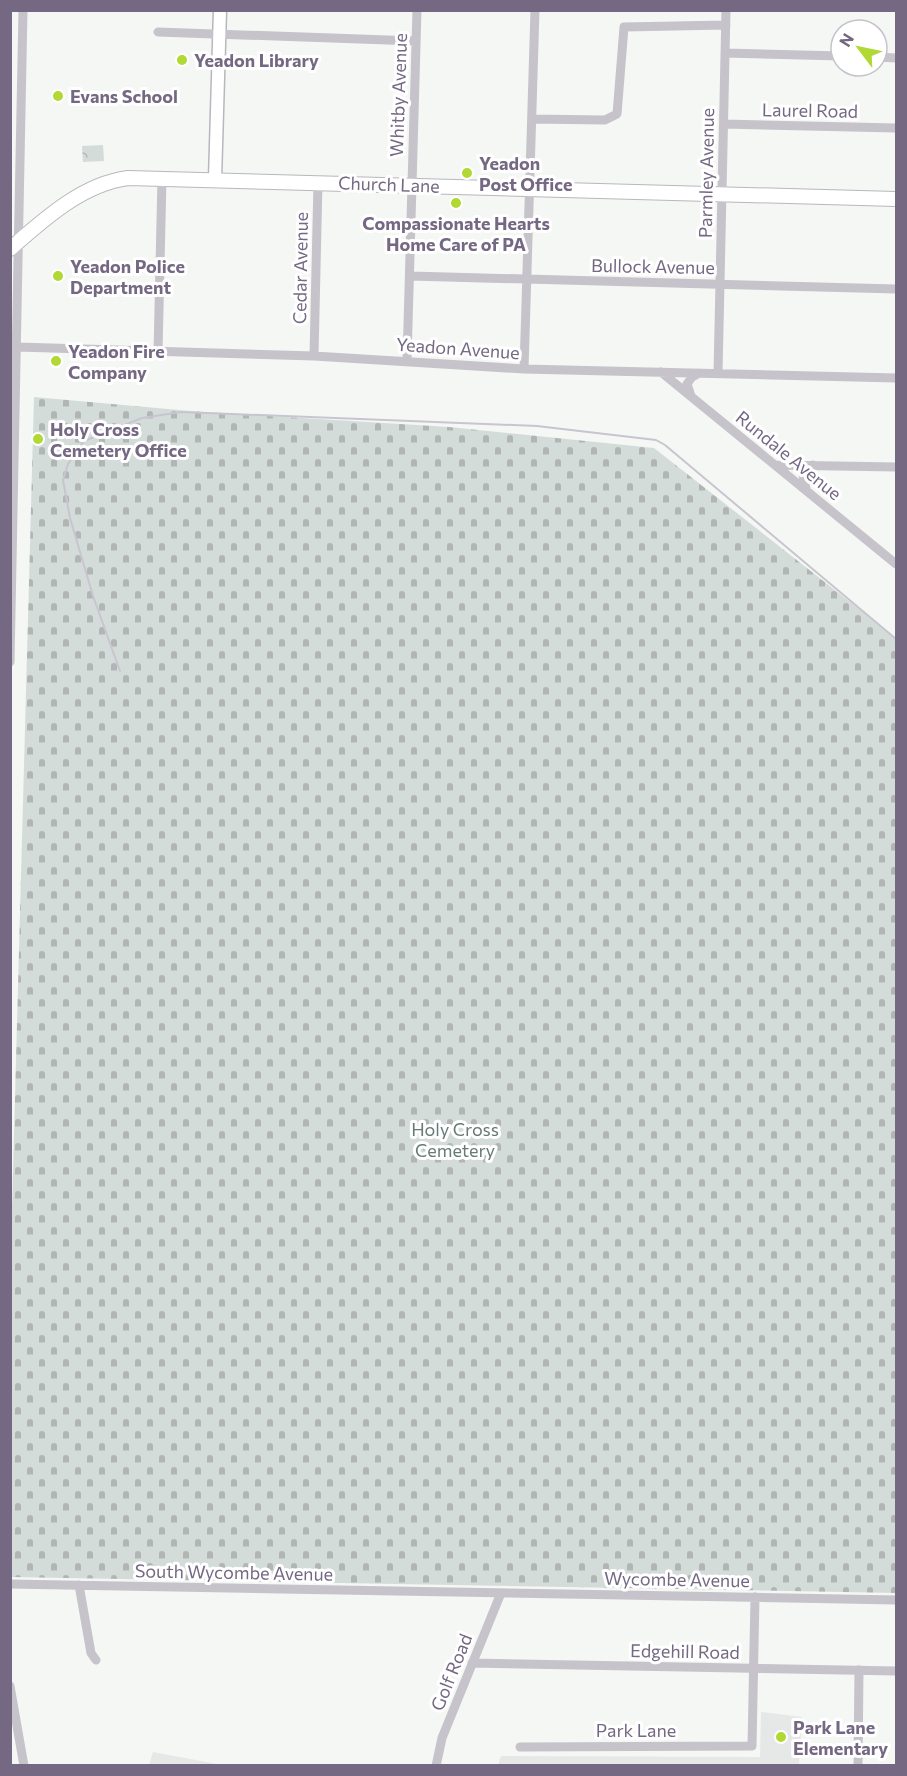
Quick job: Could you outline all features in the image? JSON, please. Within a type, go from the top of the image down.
[{"type":"main road","name":"Church Lane","points":[[14,246],[37,225],[100,185],[128,178],[897,199]]},
{"type":"street","points":[[10,662],[14,392],[18,347],[14,246],[15,179],[23,10]]},
{"type":"street","points":[[215,179],[220,10]]},
{"type":"street","name":"Whitby Avenue","points":[[407,360],[417,10]]},
{"type":"street","points":[[525,369],[535,10]]},
{"type":"street","name":"Parmley Avenue","points":[[718,373],[726,10]]},
{"type":"street","points":[[532,118],[605,120],[617,114],[624,27],[726,25]]},
{"type":"street","points":[[158,32],[416,42]]},
{"type":"street","points":[[725,53],[829,56]]},
{"type":"street","points":[[10,82],[21,82]]},
{"type":"street","name":"Laurel Road","points":[[724,124],[897,128]]},
{"type":"street","points":[[158,352],[162,178]]},
{"type":"street","name":"Cedar Avenue","points":[[314,356],[318,182]]},
{"type":"street","name":"Bullock Avenue","points":[[410,276],[527,281],[720,283],[897,289]]},
{"type":"street","name":"Yeadon Avenue","points":[[18,347],[407,360],[434,365],[525,369],[897,378]]},
{"type":"street","name":"Rundale Avenue","points":[[661,372],[892,557],[897,564]]},
{"type":"street","points":[[691,396],[688,381],[694,374],[701,372]]},
{"type":"street","points":[[776,465],[897,467]]},
{"type":"street","points":[[808,491],[804,475],[813,465]]},
{"type":"street","name":"South Wycombe Avenue","points":[[10,1584],[456,1592]]},
{"type":"street","points":[[79,1586],[91,1653],[96,1660]]},
{"type":"street","name":"Wycombe Avenue","points":[[456,1592],[897,1599]]},
{"type":"street","name":"Golf Road","points":[[436,1766],[442,1738],[501,1593]]},
{"type":"street","points":[[754,1670],[756,1597]]},
{"type":"street","name":"Edgehill Road","points":[[472,1663],[897,1671]]},
{"type":"street","name":"Park Lane","points":[[520,1747],[752,1746],[754,1670]]},
{"type":"street","points":[[858,1766],[859,1670]]},
{"type":"street","points":[[10,1686],[24,1766]]},
{"type":"shaded area","name":"Park Lane Elementary","points":[[761,1712],[802,1717],[799,1765],[498,1765],[501,1756],[760,1757]]},
{"type":"shaded area","points":[[153,1752],[222,1765],[149,1765]]},
{"type":"green space","points":[[103,145],[104,161],[83,162],[82,146]]},
{"type":"green space","name":"Holy Cross Cemetery","points":[[34,397],[190,411],[449,427],[654,448],[896,638],[896,1593],[11,1577],[11,1245]]},
{"type":"waterway","points":[[120,671],[93,596],[70,518],[63,480],[68,464],[84,441],[142,418],[181,412],[537,426],[656,440],[665,445],[896,639]]},
{"type":"place","name":"Yeadon Library","points":[[182,60]]},
{"type":"place","name":"Evans School","points":[[58,96]]},
{"type":"place","name":"Yeadon Post Office","points":[[467,173]]},
{"type":"place","name":"Compassionate Hearts Home Care of PA","points":[[456,203]]},
{"type":"place","name":"Yeadon Police Department","points":[[58,276]]},
{"type":"place","name":"Yeadon Fire Company","points":[[56,361]]},
{"type":"place","name":"Holy Cross Cemetery Office","points":[[38,439]]},
{"type":"place","name":"Park Lane Elementary","points":[[781,1737]]}]
